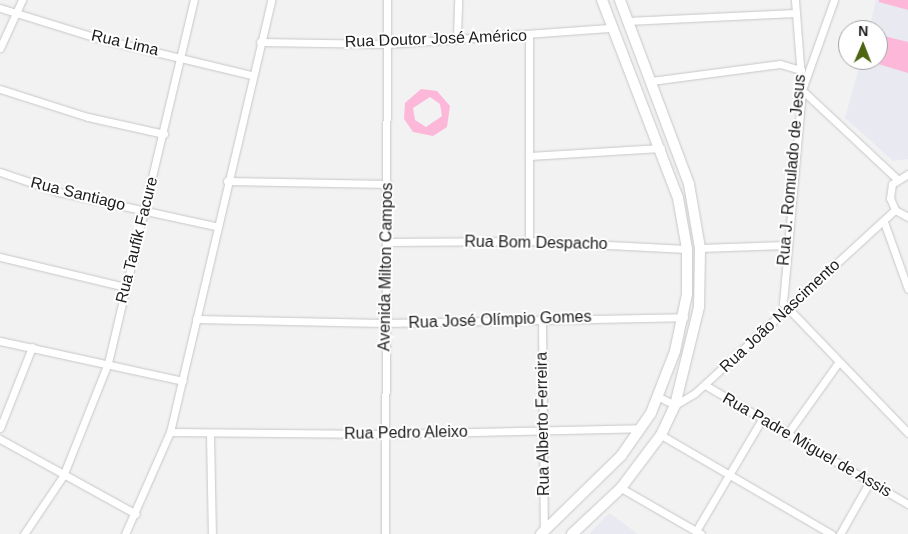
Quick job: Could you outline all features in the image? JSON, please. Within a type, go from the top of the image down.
[{"type":"main road","points":[[542,532],[621,456],[641,428],[659,397],[684,317],[687,249],[678,198],[662,148],[602,0]]},
{"type":"main road","points":[[572,534],[621,488],[660,435],[675,405],[699,307],[700,248],[689,184],[620,0]]},
{"type":"street","points":[[0,48],[22,0]]},
{"type":"street","name":"Rua Taufik Facure","points":[[24,534],[63,476],[108,363],[143,210],[164,134],[194,0]]},
{"type":"street","points":[[125,534],[136,514],[170,432],[183,381],[215,226],[271,0]]},
{"type":"street","name":"Avenida Milton Campos","points":[[385,534],[384,323],[388,184],[386,0]]},
{"type":"street","points":[[457,36],[458,0]]},
{"type":"street","name":"Rua J. Romulado de Jesus","points":[[785,309],[785,246],[802,90],[795,0]]},
{"type":"street","points":[[834,0],[802,90],[897,179]]},
{"type":"street","name":"Rua Lima","points":[[0,8],[15,14],[251,75]]},
{"type":"street","points":[[627,21],[795,13]]},
{"type":"street","name":"Rua Doutor José Américo","points":[[260,42],[387,44],[457,36],[529,35],[612,28]]},
{"type":"street","points":[[529,35],[529,241]]},
{"type":"street","points":[[651,81],[780,64],[801,70]]},
{"type":"street","points":[[0,89],[88,117],[164,134]]},
{"type":"street","points":[[529,156],[662,148]]},
{"type":"street","name":"Rua Santiago","points":[[0,172],[59,192],[215,226]]},
{"type":"street","points":[[908,174],[897,179],[890,191],[896,210],[908,217]]},
{"type":"street","points":[[227,181],[388,184]]},
{"type":"street","name":"Rua João Nascimento","points":[[675,405],[705,385],[785,309],[896,210]]},
{"type":"street","points":[[884,222],[908,289]]},
{"type":"street","name":"Rua Bom Despacho","points":[[386,242],[529,241],[687,249]]},
{"type":"street","points":[[700,248],[785,246]]},
{"type":"street","points":[[0,257],[125,287]]},
{"type":"street","points":[[785,309],[908,433]]},
{"type":"street","name":"Rua José Olímpio Gomes","points":[[196,319],[384,323],[542,318],[684,317]]},
{"type":"street","name":"Rua Alberto Ferreira","points":[[542,318],[542,532]]},
{"type":"street","points":[[0,341],[108,363],[183,381]]},
{"type":"street","points":[[0,428],[32,347]]},
{"type":"street","points":[[788,433],[838,363]]},
{"type":"street","name":"Rua Padre Miguel de Assis","points":[[705,385],[908,504]]},
{"type":"street","points":[[659,397],[675,405]]},
{"type":"street","points":[[621,488],[699,533],[762,420]]},
{"type":"street","name":"Rua Pedro Aleixo","points":[[170,432],[210,434],[385,434],[641,428]]},
{"type":"street","points":[[210,434],[212,534]]},
{"type":"street","points":[[660,435],[733,474],[831,534]]},
{"type":"street","points":[[0,439],[63,476],[136,514]]},
{"type":"street","points":[[840,534],[870,481]]},
{"type":"shaded area","points":[[876,0],[908,0],[908,159],[893,161],[845,118],[858,70],[888,70],[888,20],[871,20]]},
{"type":"shaded area","points":[[609,513],[638,534],[589,534]]},
{"type":"building","points":[[879,0],[908,0],[908,10],[879,2]]},
{"type":"building","points":[[888,37],[908,42],[908,73],[888,67]]},
{"type":"building","points":[[421,89],[437,91],[450,106],[447,127],[433,136],[413,132],[404,119],[405,103]],"holes":[[[430,97],[440,104],[442,116],[426,127],[415,120],[413,108]]]}]
